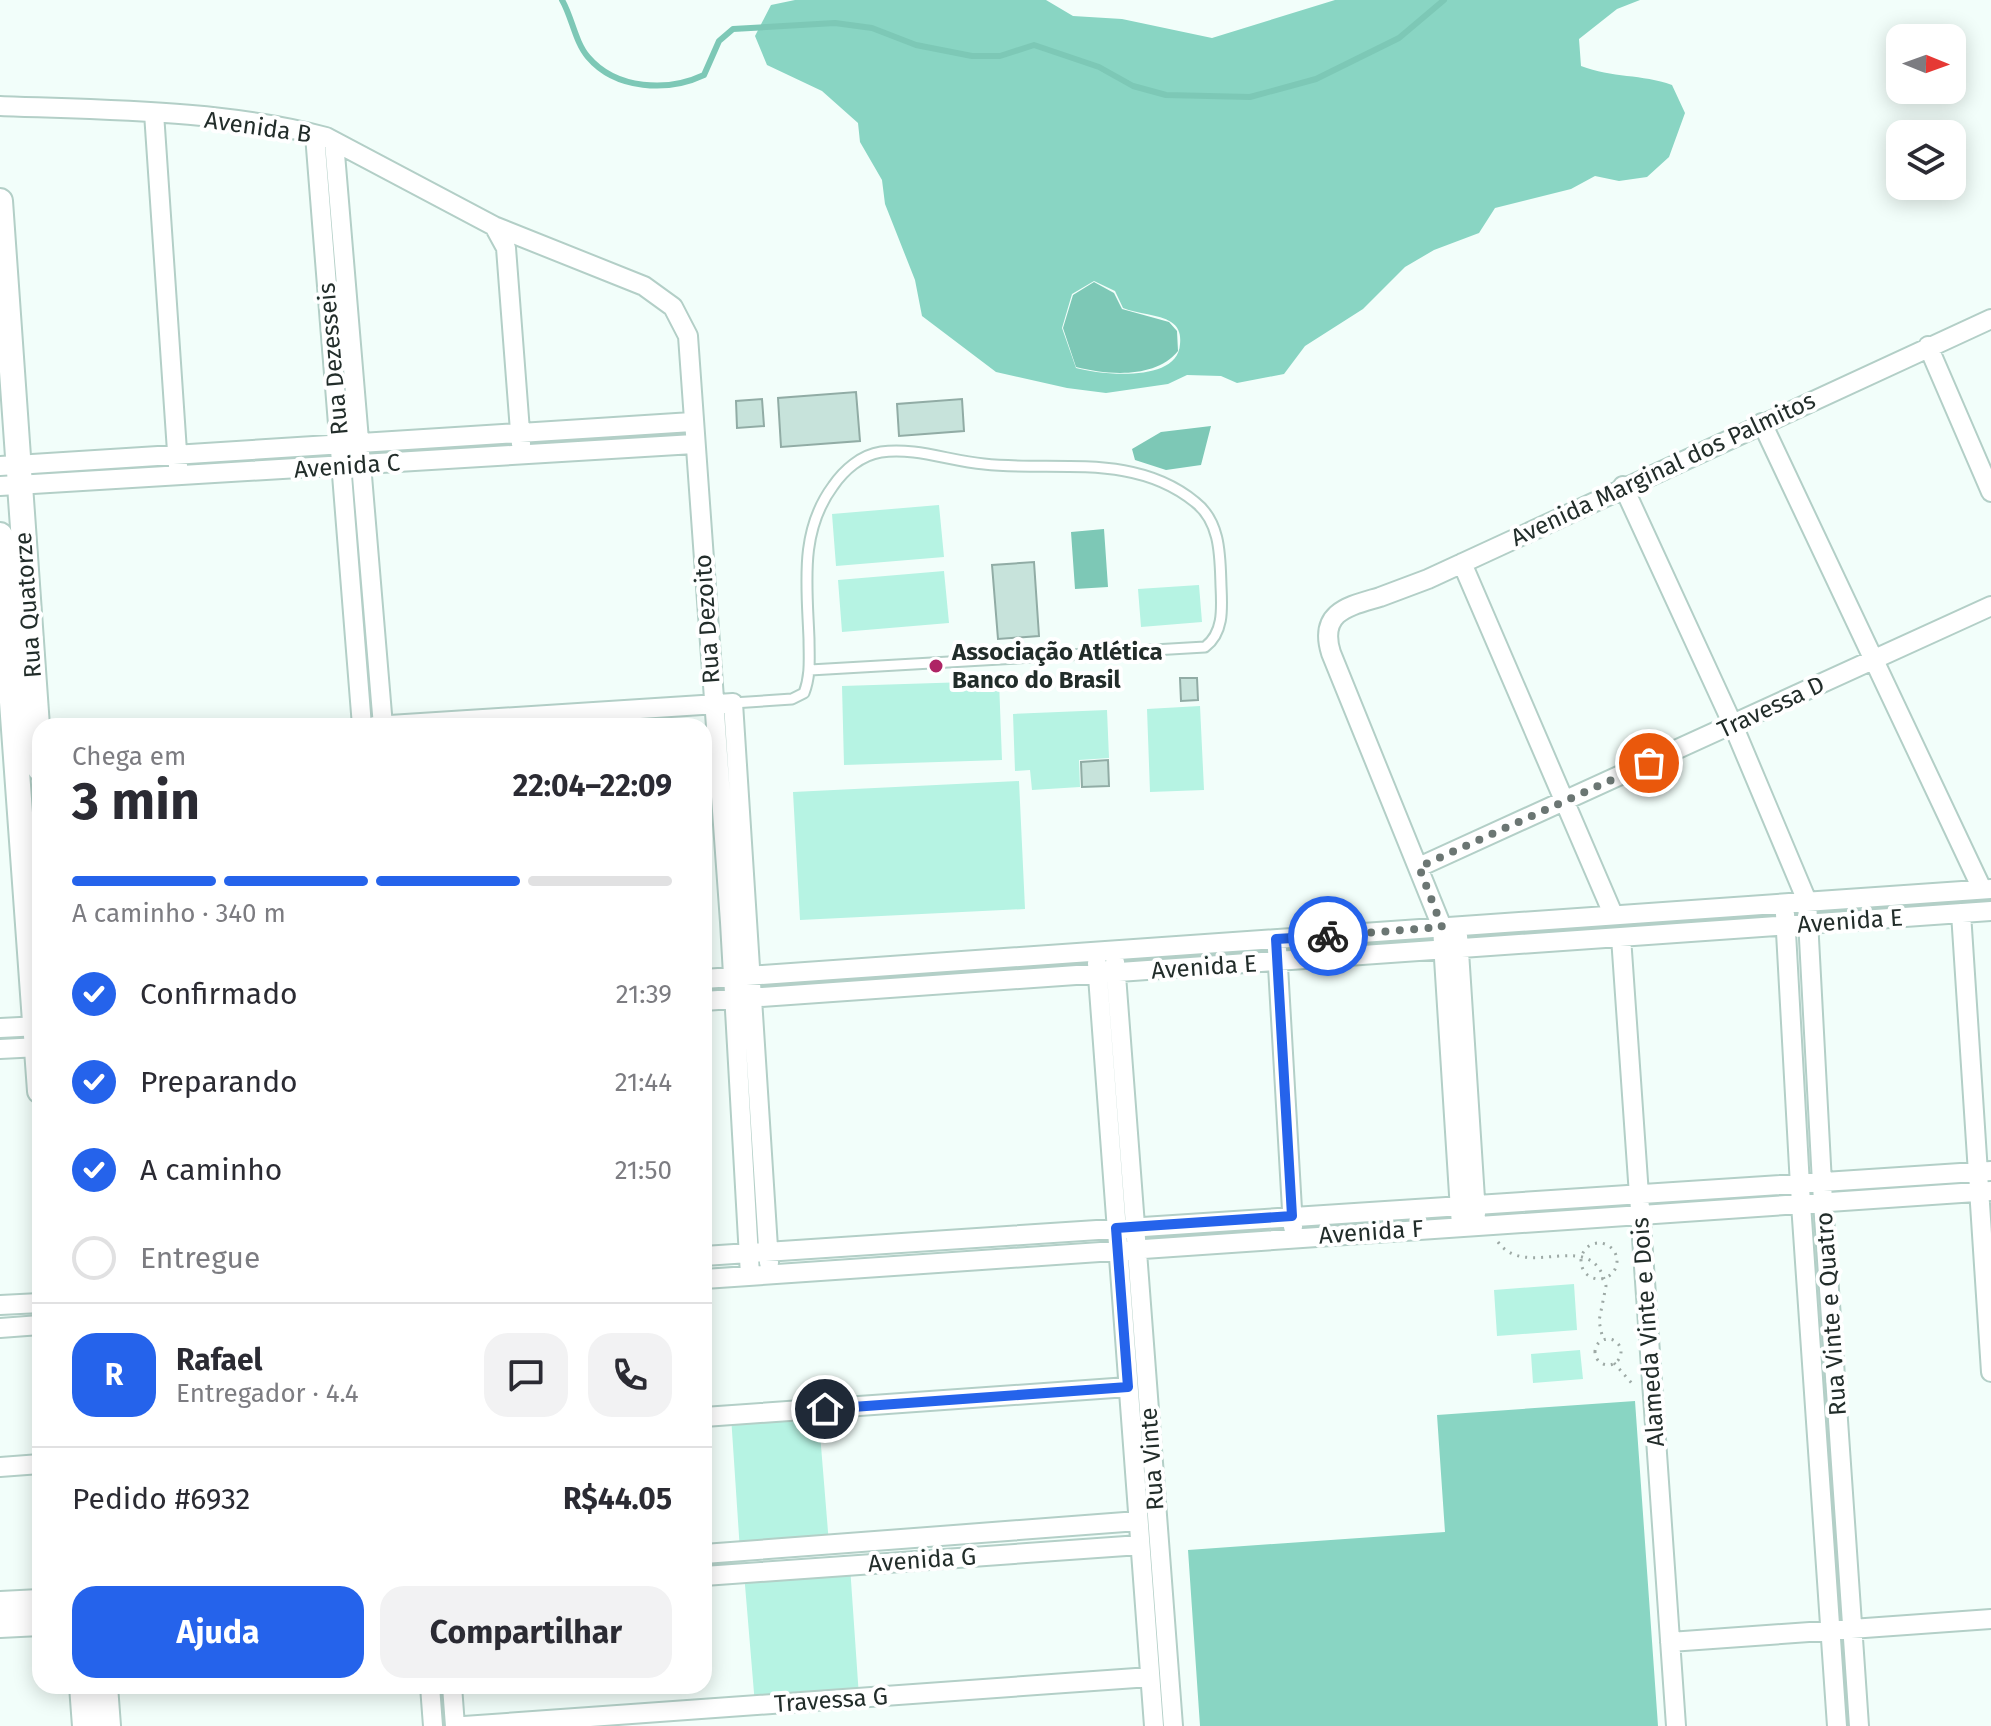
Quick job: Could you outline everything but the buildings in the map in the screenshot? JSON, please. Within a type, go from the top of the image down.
[{"type":"street","name":"Avenida B","points":[[0,106],[154,113],[315,135],[494,226]]},
{"type":"street","points":[[154,113],[178,476]]},
{"type":"street","name":"Rua Dezesseis","points":[[315,135],[361,718]]},
{"type":"street","name":"Rua Dezesseis","points":[[334,142],[382,718]]},
{"type":"street","name":"Rua Quatorze","points":[[0,201],[9,475],[32,918]]},
{"type":"street","points":[[494,226],[506,248],[522,454]]},
{"type":"street","name":"Rua Dezoito","points":[[494,226],[644,286],[673,307],[688,336],[713,704],[711,718]]},
{"type":"street","name":"Avenida Marginal dos Palmitos","points":[[1419,867],[1331,653],[1328,635],[1335,617],[1346,606],[1413,585],[1991,319]]},
{"type":"street","points":[[1928,346],[1991,492]]},
{"type":"street","name":"Avenida C","points":[[9,475],[177,456],[692,422]]},
{"type":"street","points":[[1762,423],[1986,889]]},
{"type":"street","name":"Avenida C","points":[[9,475],[178,476],[694,444]]},
{"type":"street","points":[[1977,460],[1991,478]]},
{"type":"street","points":[[1623,486],[1733,725],[1807,901]]},
{"type":"street","name":"Rua Quatorze","points":[[0,535],[24,760]]},
{"type":"street","points":[[1462,563],[1613,914]]},
{"type":"street","name":"Travessa D","points":[[1419,867],[1991,606]]},
{"type":"street","points":[[503,718],[733,703]]},
{"type":"street","name":"Rua Dezoito","points":[[733,703],[750,1275]]},
{"type":"street","points":[[712,727],[734,725]]},
{"type":"street","name":"Rua Dezoito","points":[[712,743],[741,976]]},
{"type":"street","points":[[1419,867],[1450,927],[1468,1205],[1476,1225]]},
{"type":"street","name":"Avenida E","points":[[712,978],[1986,889]]},
{"type":"street","name":"Rua Vinte e Quatro","points":[[1807,901],[1823,1202],[1859,1726]]},
{"type":"street","name":"Rua Vinte e Quatro","points":[[1784,903],[1837,1726]]},
{"type":"street","name":"Avenida E","points":[[712,1001],[1991,911]]},
{"type":"street","points":[[1961,913],[1984,1171],[1991,1372]]},
{"type":"street","name":"Alameda Vinte e Dois","points":[[1621,937],[1676,1726]]},
{"type":"street","points":[[1276,939],[1293,1238]]},
{"type":"street","name":"Rua Vinte","points":[[1105,952],[1125,1228],[1128,1387],[1154,1726]]},
{"type":"street","name":"Rua Dezoito","points":[[742,999],[770,1273]]},
{"type":"street","points":[[0,1028],[32,1035]]},
{"type":"street","points":[[0,1049],[32,1038]]},
{"type":"street","name":"Avenida F","points":[[712,1255],[1984,1171]]},
{"type":"street","name":"Avenida F","points":[[712,1278],[1985,1191]]},
{"type":"street","name":"Rua Vinte","points":[[1126,1249],[1173,1726]]},
{"type":"street","points":[[0,1305],[32,1303]]},
{"type":"street","points":[[0,1328],[32,1326]]},
{"type":"street","points":[[712,1416],[1128,1387]]},
{"type":"street","points":[[0,1467],[32,1465]]},
{"type":"street","name":"Avenida G","points":[[712,1553],[1138,1521]]},
{"type":"street","name":"Avenida G","points":[[712,1575],[1140,1545]]},
{"type":"street","points":[[800,1547],[802,1569]]},
{"type":"street","points":[[0,1604],[32,1602]]},
{"type":"street","points":[[1670,1642],[1991,1619]]},
{"type":"street","points":[[0,1625],[32,1623]]},
{"type":"street","name":"Travessa G","points":[[464,1726],[1150,1677]]},
{"type":"street","points":[[83,1694],[85,1726]]},
{"type":"street","points":[[106,1694],[108,1726]]},
{"type":"street","points":[[431,1694],[433,1726]]},
{"type":"street","points":[[453,1694],[455,1726]]},
{"type":"lane","points":[[733,703],[798,697],[805,690],[810,670],[806,565],[815,516],[834,484],[854,464],[871,455],[909,452],[989,465],[1112,468],[1163,484],[1196,502],[1215,530],[1220,555],[1220,621],[1218,634],[1205,647],[810,670]]},
{"type":"lane","points":[[734,725],[747,705],[754,701]]},
{"type":"path","points":[[1476,1225],[1513,1254],[1536,1259],[1569,1253],[1582,1256],[1604,1278],[1607,1292],[1599,1321],[1603,1340]]},
{"type":"path","points":[[1595,1243],[1612,1249],[1617,1266],[1604,1278],[1596,1279],[1586,1273],[1582,1256],[1595,1243]]},
{"type":"path","points":[[1603,1340],[1612,1340],[1620,1347],[1620,1357],[1614,1363],[1604,1364],[1597,1358],[1596,1348],[1603,1340]]},
{"type":"path","points":[[1614,1363],[1628,1382],[1653,1394]]},
{"type":"shaded area","points":[[795,0],[1046,0],[1073,16],[1122,19],[1212,38],[1335,0],[1640,0],[1617,9],[1579,39],[1581,66],[1672,85],[1685,113],[1669,157],[1647,177],[1619,181],[1595,176],[1571,189],[1495,208],[1479,233],[1434,250],[1405,267],[1363,309],[1305,346],[1284,374],[1237,383],[1221,376],[1187,375],[1168,384],[1106,393],[1067,388],[996,372],[922,316],[915,280],[885,204],[882,180],[860,142],[858,123],[822,91],[767,65],[755,36],[771,5]],"holes":[[[1094,281],[1115,291],[1123,308],[1160,317],[1176,326],[1180,334],[1176,357],[1153,371],[1137,373],[1103,373],[1076,368],[1062,328],[1072,294]]]},
{"type":"shaded area","points":[[1094,282],[1114,293],[1122,309],[1169,322],[1177,331],[1178,351],[1168,360],[1144,370],[1116,373],[1076,367],[1063,328],[1073,295]]},
{"type":"shaded area","points":[[1211,426],[1201,465],[1166,470],[1135,460],[1132,449],[1161,432]]},
{"type":"shaded area","points":[[939,505],[944,557],[836,566],[832,514]]},
{"type":"shaded area","points":[[1104,529],[1108,587],[1075,589],[1071,532]]},
{"type":"shaded area","points":[[944,571],[949,623],[842,632],[838,580]]},
{"type":"shaded area","points":[[1199,585],[1202,622],[1141,627],[1138,589]]},
{"type":"shaded area","points":[[999,681],[1002,760],[844,765],[842,686]]},
{"type":"shaded area","points":[[1200,706],[1204,790],[1150,792],[1147,709]]},
{"type":"shaded area","points":[[1107,710],[1109,758],[1079,760],[1080,787],[1032,790],[1030,770],[1015,771],[1013,714]]},
{"type":"shaded area","points":[[1019,781],[1025,909],[800,920],[793,792]]},
{"type":"shaded area","points":[[1574,1284],[1577,1330],[1497,1336],[1494,1290]]},
{"type":"shaded area","points":[[1580,1350],[1583,1379],[1533,1383],[1531,1354]]},
{"type":"shaded area","points":[[1635,1401],[1658,1726],[1200,1726],[1188,1550],[1445,1532],[1437,1415]]},
{"type":"shaded area","points":[[818,1409],[829,1544],[740,1551],[731,1416]]},
{"type":"shaded area","points":[[850,1566],[859,1697],[755,1705],[744,1573]]},
{"type":"waterway","points":[[562,0],[588,57],[613,76],[643,85],[675,84],[704,75],[719,41],[733,29],[835,23],[872,28],[916,45],[972,56],[1000,56],[1034,45],[1099,67],[1133,86],[1166,95],[1250,97],[1316,79],[1399,38],[1444,0]]},
{"type":"way so far","points":[[1328,936],[1442,927],[1419,867],[1649,763]]},
{"type":"place","name":"Associação Atlética Banco do Brasil","points":[[936,666]]},
{"type":"route","points":[[825,1409],[1128,1387],[1116,1228],[1292,1216],[1276,939],[1328,936]]}]
